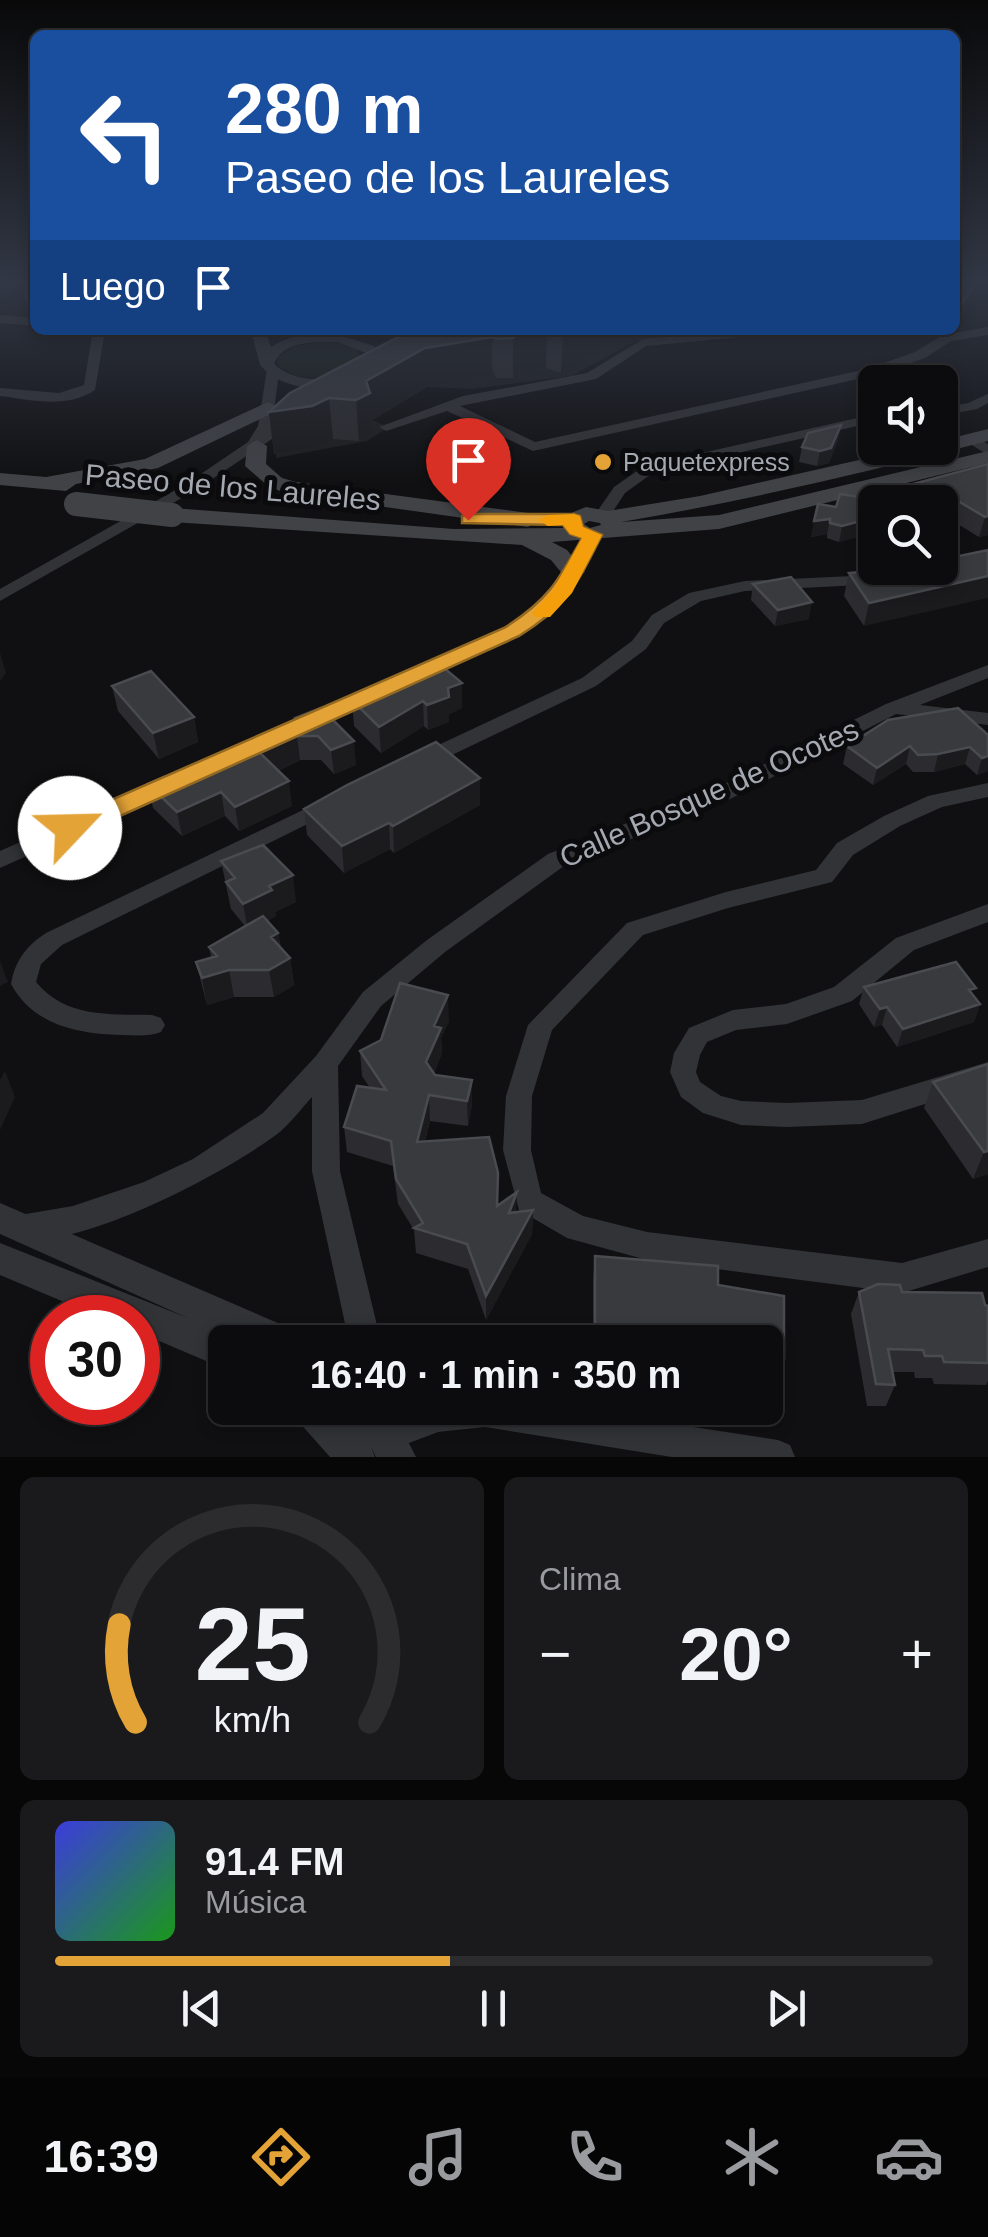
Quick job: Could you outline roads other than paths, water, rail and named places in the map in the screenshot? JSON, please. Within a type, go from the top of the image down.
[{"type":"main road","points":[[47,483],[124,472],[166,459],[268,408]]},
{"type":"main road","points":[[257,446],[254,466],[260,473],[293,488],[527,529],[559,555],[572,572]]},
{"type":"main road","name":"Paseo de los Laureles","points":[[0,497],[84,496],[527,529],[718,522],[982,451]]},
{"type":"main road","name":"Paseo de los Laureles","points":[[594,526],[860,465]]},
{"type":"main road","name":"Paseo de los Laureles","points":[[0,479],[47,483],[84,496]]},
{"type":"street","points":[[0,392],[66,396],[84,392],[90,387],[96,349]]},
{"type":"street","points":[[265,349],[270,365],[310,382],[356,376]]},
{"type":"street","points":[[97,539],[92,529],[181,484],[256,439],[265,427],[270,365],[277,349]]},
{"type":"street","points":[[326,396],[380,362],[369,349]]},
{"type":"street","points":[[386,427],[446,406],[590,376],[634,349]]},
{"type":"street","points":[[446,406],[534,447],[871,372],[930,349]]},
{"type":"street","points":[[958,409],[988,398]]},
{"type":"street","points":[[0,596],[97,539],[114,534],[257,446],[311,406]]},
{"type":"street","points":[[278,734],[511,632],[544,612],[562,593],[594,526],[619,490],[649,469],[858,422]]},
{"type":"street","points":[[406,768],[589,682],[639,645],[658,619],[694,597],[746,586],[858,582]]},
{"type":"street","points":[[893,708],[988,671]]},
{"type":"street","name":"Calle Bosque de Ocotes","points":[[10,1222],[73,1219],[124,1204],[204,1168],[274,1121],[325,1064],[372,999],[436,946],[556,860],[722,794],[893,708],[988,719]]},
{"type":"street","points":[[0,860],[244,750]]},
{"type":"street","points":[[988,790],[936,801],[892,820],[846,849],[824,876],[726,900],[635,929],[541,1025],[520,1096],[517,1150],[529,1201],[577,1228],[647,1246],[902,1278],[988,1253]]},
{"type":"street","points":[[152,1025],[62,1018],[39,1007],[24,984],[26,966],[37,950],[54,938],[353,794]]},
{"type":"street","points":[[988,914],[905,944],[843,994],[787,1014],[733,1020],[698,1035],[686,1053],[683,1072],[690,1088],[713,1105],[741,1112],[787,1115],[862,1112],[988,1073]]},
{"type":"street","points":[[325,1064],[326,1172],[361,1325]]},
{"type":"street","points":[[10,1222],[242,1325]]},
{"type":"street","points":[[0,1259],[208,1344]]},
{"type":"street","points":[[376,1433],[438,1416],[486,1411],[778,1457]]},
{"type":"place","name":"Paquetexpress","points":[[603,462]]}]
